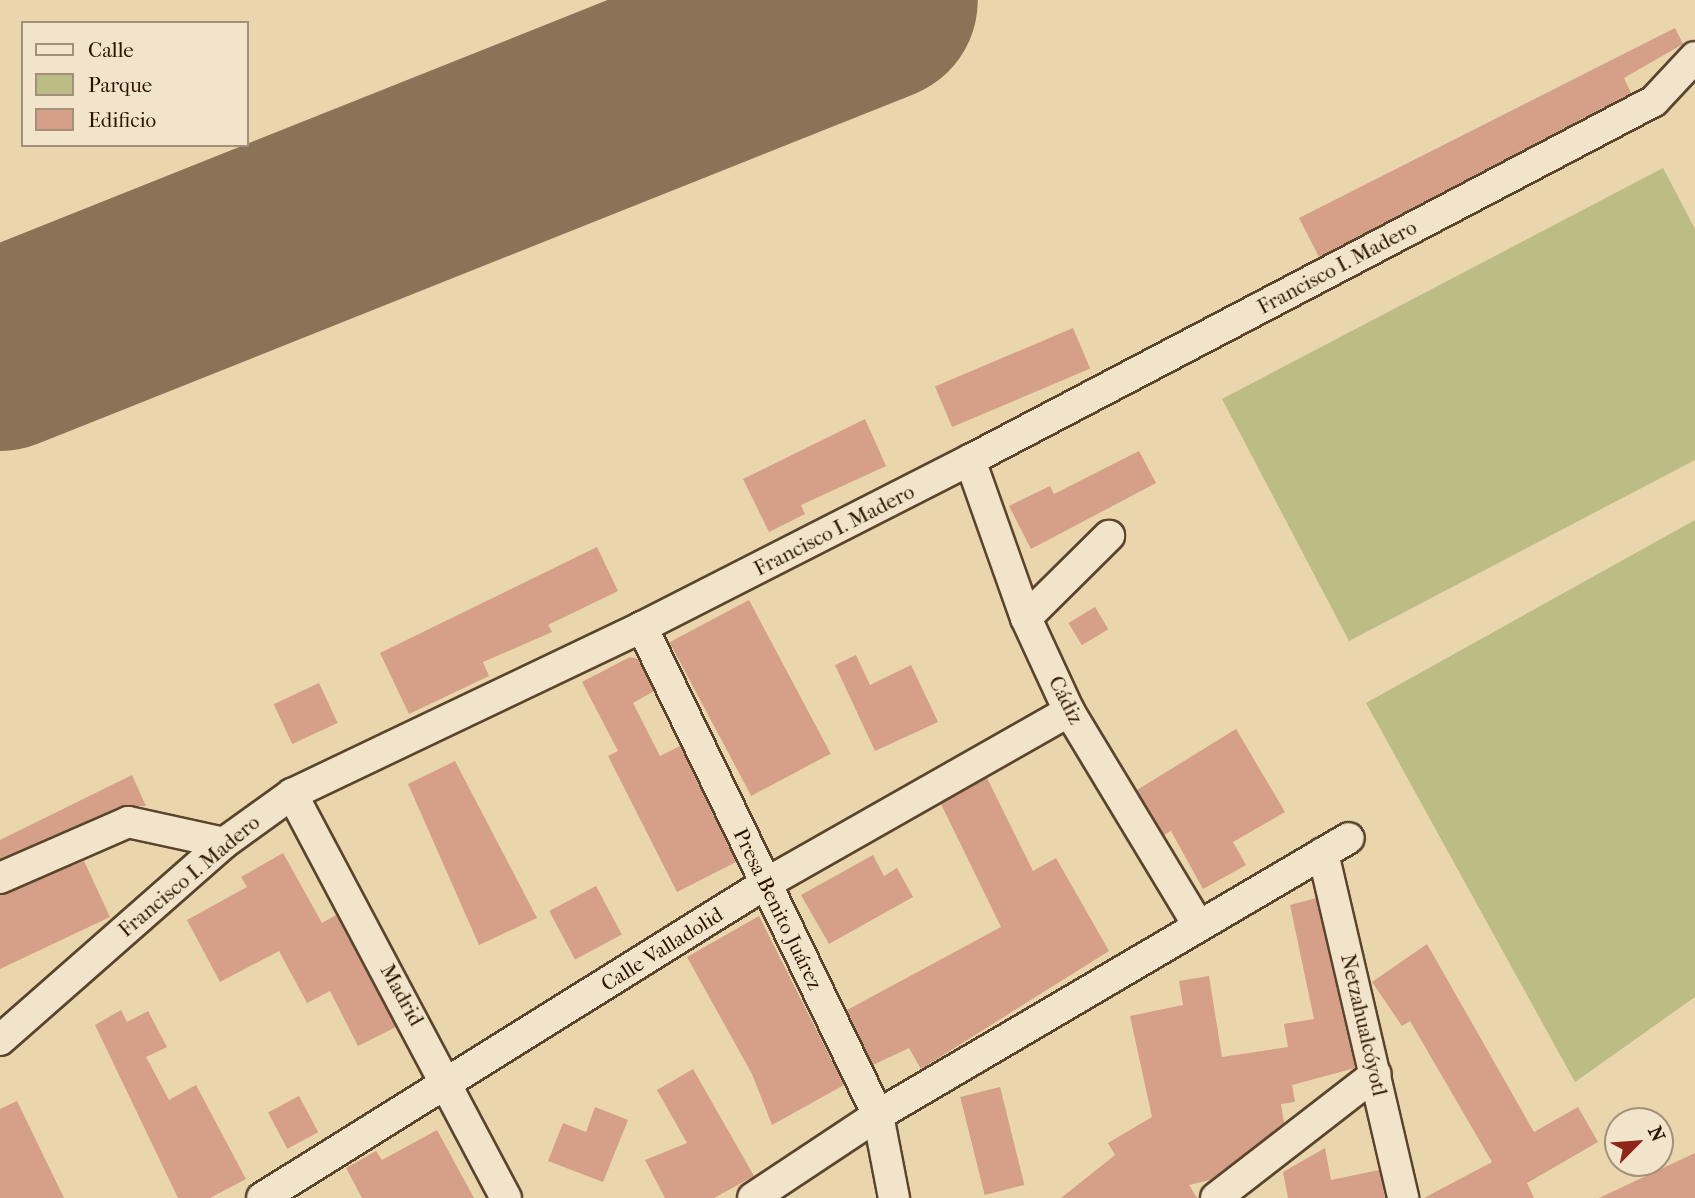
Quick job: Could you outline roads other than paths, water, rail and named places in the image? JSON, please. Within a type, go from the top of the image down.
[{"type":"street","name":"Francisco I. Madero","points":[[0,1040],[223,843],[292,794],[642,627],[970,460],[1654,101],[1695,57]]},
{"type":"street","name":"Cádiz","points":[[970,460],[1026,618],[1069,711],[1197,923]]},
{"type":"street","points":[[1026,618],[1108,536]]},
{"type":"street","name":"Presa Benito Juárez","points":[[642,627],[878,1115],[894,1198]]},
{"type":"street","name":"Calle Valladolid","points":[[262,1198],[765,884],[1069,711]]},
{"type":"street","name":"Madrid","points":[[292,794],[450,1083],[506,1198]]},
{"type":"street","points":[[0,878],[128,822],[223,843]]},
{"type":"street","points":[[753,1198],[878,1115],[1197,923],[1349,838]]},
{"type":"street","name":"Netzahualcóyotl","points":[[1323,853],[1403,1198]]},
{"type":"street","points":[[1216,1198],[1376,1074]]}]
